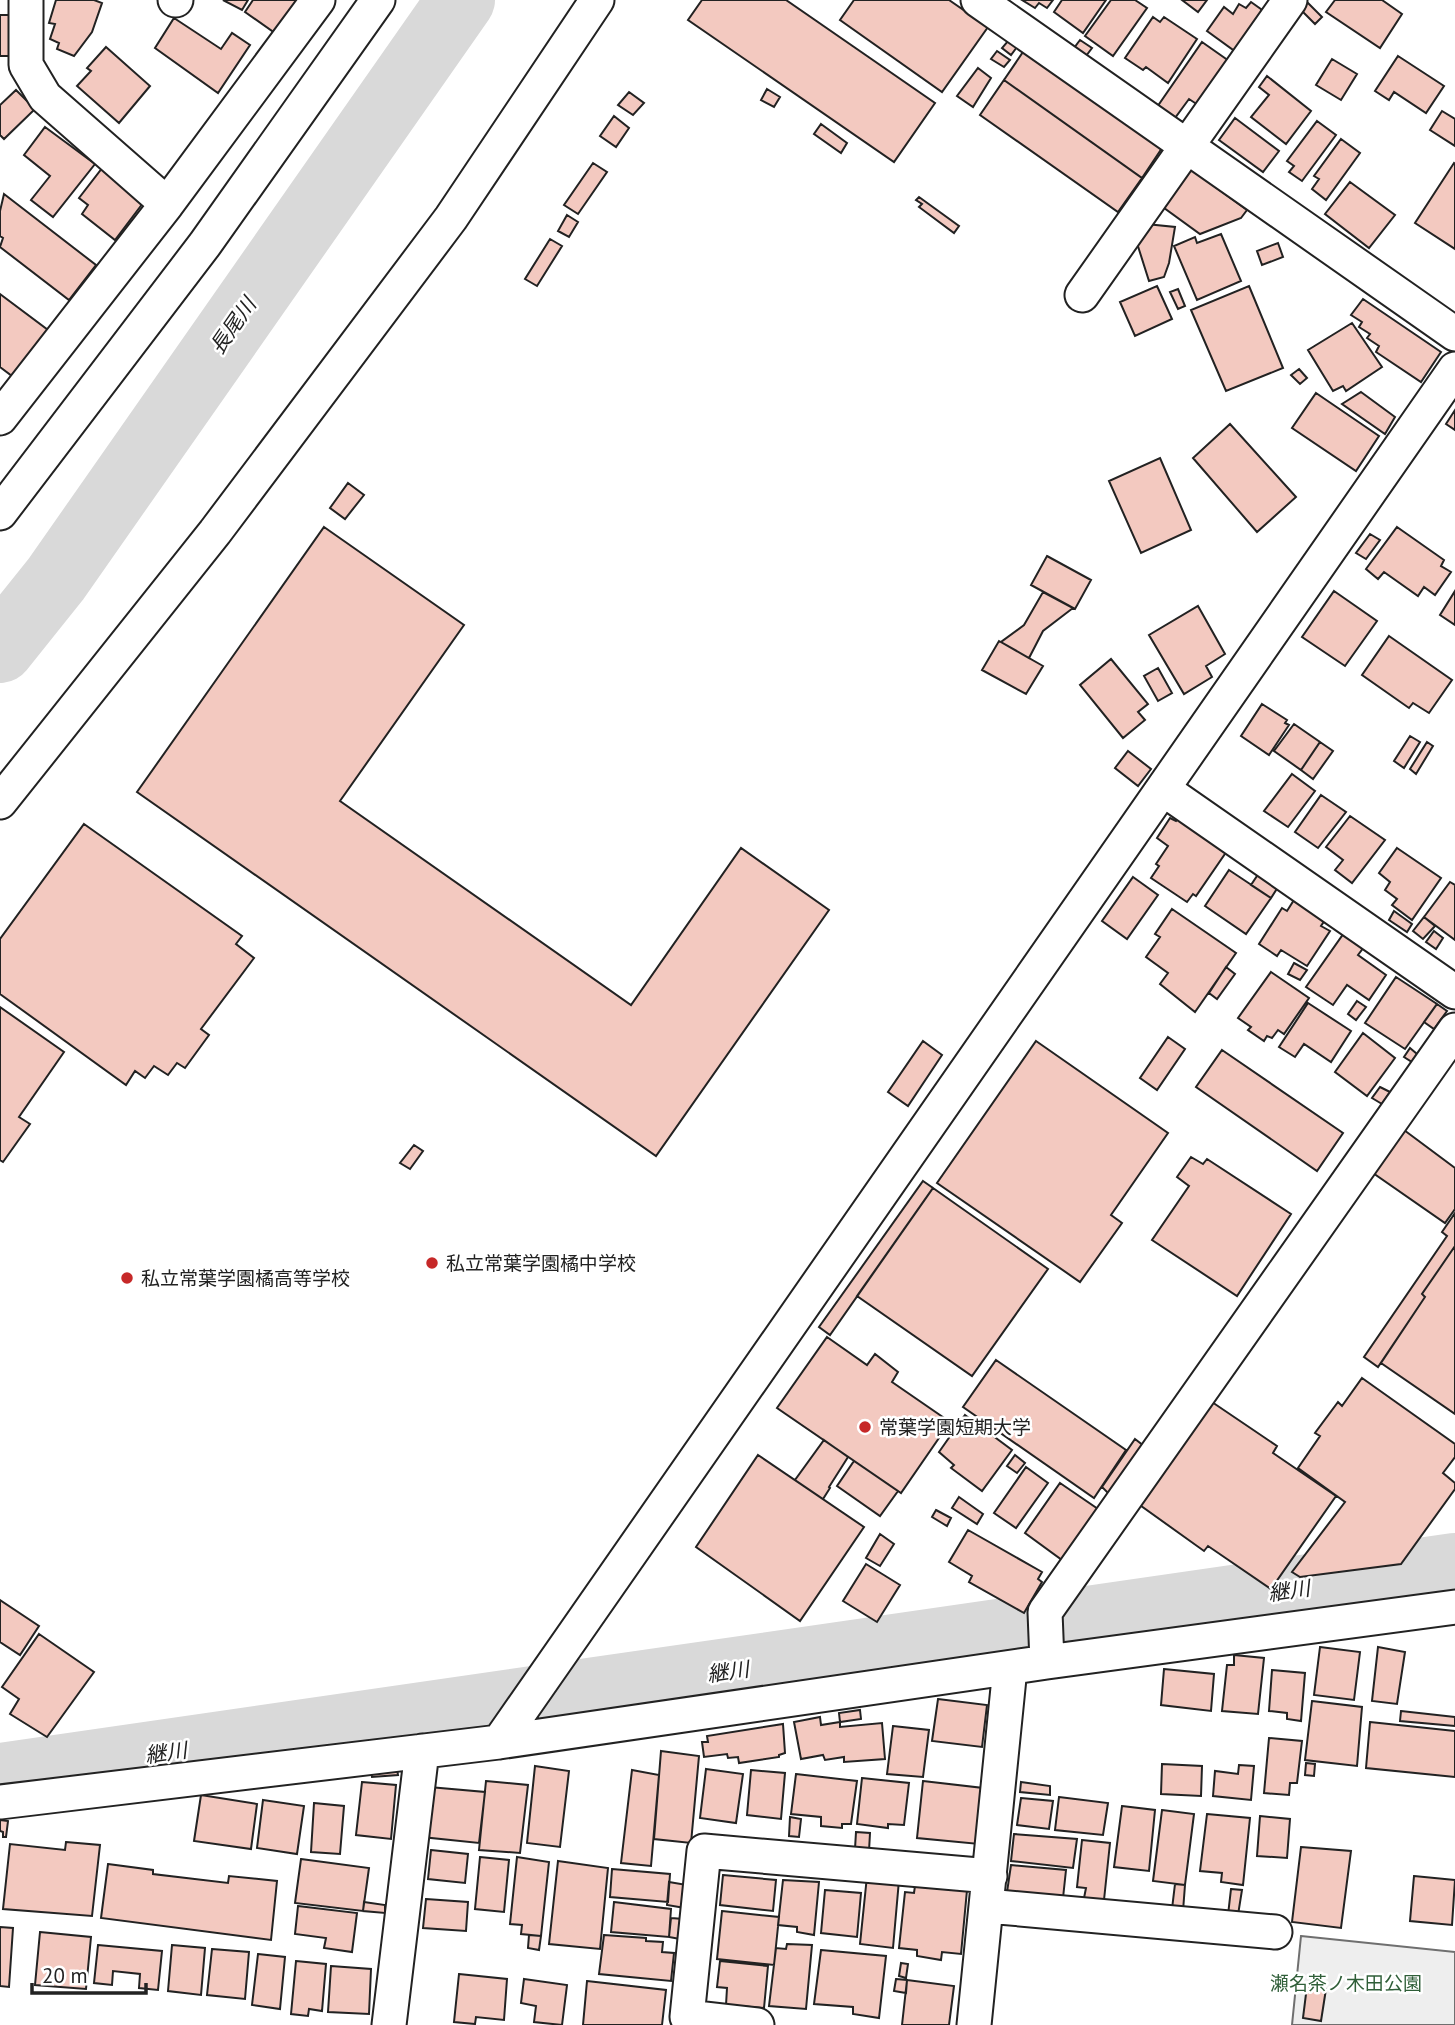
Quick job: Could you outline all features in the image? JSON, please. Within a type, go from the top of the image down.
[{"type":"street","points":[[26,0],[26,65],[45,97],[167,204]]},
{"type":"street","points":[[0,418],[167,204],[318,0]]},
{"type":"street","points":[[0,513],[205,244],[378,0]]},
{"type":"street","points":[[0,802],[215,532],[451,218],[597,0]]},
{"type":"street","points":[[978,0],[1455,334]]},
{"type":"street","points":[[1082,295],[1290,0]]},
{"type":"street","points":[[499,1742],[1455,369]]},
{"type":"street","points":[[1163,789],[1455,992]]},
{"type":"street","points":[[1047,1662],[1045,1612],[1455,1030]]},
{"type":"street","points":[[0,1802],[499,1742],[1047,1662],[1455,1607]]},
{"type":"street","points":[[974,2025],[1010,1668]]},
{"type":"street","points":[[389,2025],[422,1751]]},
{"type":"street","points":[[757,2025],[687,2017],[704,1851],[1275,1932]]},
{"type":"green space","name":"瀬名茶ノ木田公園","points":[[1301,1936],[1455,1952],[1455,2025],[1292,2025]]},
{"type":"building","points":[[56,0],[94,0],[102,3],[92,32],[74,56],[57,49],[59,43],[50,39],[55,24],[49,23]]},
{"type":"building","points":[[223,0],[248,0],[242,10]]},
{"type":"building","points":[[253,0],[298,0],[275,33],[245,12]]},
{"type":"building","points":[[702,0],[786,0],[935,103],[894,162],[688,20]]},
{"type":"building","points":[[854,0],[949,0],[988,27],[942,92],[840,20]]},
{"type":"building","points":[[1022,0],[1053,0],[1047,8],[1039,3],[1035,8]]},
{"type":"building","points":[[1062,0],[1106,0],[1083,33],[1054,12]]},
{"type":"building","points":[[1111,0],[1135,0],[1147,8],[1113,56],[1085,36]]},
{"type":"building","points":[[1182,0],[1207,0],[1198,12]]},
{"type":"building","points":[[1335,0],[1382,0],[1402,14],[1380,48],[1326,12]]},
{"type":"building","points":[[1251,2],[1265,12],[1236,52],[1207,31],[1224,7],[1233,14],[1239,4],[1246,8]]},
{"type":"building","points":[[1307,2],[1322,17],[1315,24],[1300,9]]},
{"type":"building","points":[[0,15],[16,15],[16,56],[0,56]]},
{"type":"building","points":[[1153,17],[1160,22],[1164,17],[1197,39],[1168,83],[1146,67],[1143,70],[1125,58]]},
{"type":"building","points":[[174,18],[221,49],[232,33],[250,45],[218,93],[155,48]]},
{"type":"building","points":[[1080,40],[1092,48],[1083,60],[1071,52]]},
{"type":"building","points":[[1008,41],[1017,47],[1011,55],[1002,48]]},
{"type":"building","points":[[1202,42],[1229,61],[1198,105],[1189,99],[1172,122],[1155,110]]},
{"type":"building","points":[[106,47],[150,86],[119,123],[77,86],[91,71],[87,68]]},
{"type":"building","points":[[997,51],[1010,60],[1004,67],[991,59]]},
{"type":"building","points":[[1023,52],[1162,148],[1142,178],[1004,80]]},
{"type":"building","points":[[1398,56],[1444,86],[1426,113],[1394,92],[1389,100],[1375,91]]},
{"type":"building","points":[[1332,59],[1357,74],[1341,100],[1316,85]]},
{"type":"building","points":[[978,68],[991,78],[973,107],[957,96]]},
{"type":"building","points":[[1267,76],[1311,111],[1286,144],[1251,117],[1269,95],[1259,87]]},
{"type":"building","points":[[1004,80],[1142,178],[1118,212],[980,115]]},
{"type":"building","points":[[767,89],[780,97],[774,107],[761,100]]},
{"type":"building","points":[[16,90],[35,109],[4,139],[0,135],[0,105]]},
{"type":"building","points":[[629,92],[644,103],[633,115],[618,105]]},
{"type":"building","points":[[1442,111],[1455,119],[1455,146],[1430,130]]},
{"type":"building","points":[[614,116],[629,128],[616,147],[600,136]]},
{"type":"building","points":[[1235,118],[1279,151],[1263,172],[1219,140]]},
{"type":"building","points":[[1317,121],[1336,135],[1302,181],[1289,172],[1294,166],[1287,161]]},
{"type":"building","points":[[821,124],[847,143],[841,153],[814,134]]},
{"type":"building","points":[[45,127],[95,164],[53,217],[31,200],[50,176],[24,155]]},
{"type":"building","points":[[1341,139],[1360,153],[1326,200],[1312,189],[1319,179],[1314,176]]},
{"type":"building","points":[[593,163],[607,172],[578,214],[564,205]]},
{"type":"building","points":[[1455,164],[1455,249],[1415,223]]},
{"type":"building","points":[[103,167],[143,203],[115,240],[82,214],[88,205],[79,198]]},
{"type":"building","points":[[1188,167],[1247,210],[1241,218],[1200,234],[1160,205]]},
{"type":"building","points":[[1350,182],[1395,215],[1369,248],[1325,214]]},
{"type":"building","points":[[4,194],[96,265],[69,300],[0,247],[3,238],[0,236],[0,211]]},
{"type":"building","points":[[919,197],[959,226],[954,233],[919,207],[922,204],[916,200]]},
{"type":"building","points":[[567,215],[578,222],[569,237],[558,231]]},
{"type":"building","points":[[1146,224],[1175,227],[1164,277],[1149,281],[1136,240]]},
{"type":"building","points":[[1221,234],[1241,281],[1197,300],[1174,246],[1195,237],[1197,243]]},
{"type":"building","points":[[550,239],[562,246],[537,286],[525,279]]},
{"type":"building","points":[[1278,243],[1283,257],[1262,265],[1257,251]]},
{"type":"building","points":[[1157,286],[1172,319],[1135,336],[1120,302]]},
{"type":"building","points":[[1249,286],[1283,368],[1226,391],[1191,310]]},
{"type":"building","points":[[1178,289],[1185,306],[1178,309],[1170,292]]},
{"type":"building","points":[[0,294],[48,330],[12,376],[0,367]]},
{"type":"building","points":[[1363,299],[1441,352],[1421,382],[1376,352],[1379,346],[1367,338],[1370,334],[1359,327],[1362,322],[1351,315]]},
{"type":"building","points":[[1352,323],[1382,367],[1346,391],[1343,386],[1333,391],[1308,350]]},
{"type":"building","points":[[1299,369],[1307,378],[1300,384],[1291,375]]},
{"type":"building","points":[[1361,392],[1395,417],[1385,434],[1342,404]]},
{"type":"building","points":[[1316,393],[1379,436],[1356,471],[1292,428]]},
{"type":"building","points":[[1455,410],[1455,430],[1446,424]]},
{"type":"building","points":[[1230,424],[1296,497],[1257,532],[1193,458]]},
{"type":"building","points":[[1160,458],[1191,530],[1141,553],[1109,481]]},
{"type":"building","points":[[348,483],[364,495],[345,519],[330,508]]},
{"type":"building","points":[[324,527],[464,625],[340,801],[631,1005],[741,848],[829,910],[656,1156],[137,792]]},
{"type":"building","points":[[1397,527],[1444,560],[1441,566],[1451,572],[1435,595],[1424,587],[1418,596],[1384,572],[1378,579],[1366,569]]},
{"type":"building","points":[[1370,534],[1380,540],[1366,559],[1356,553]]},
{"type":"building","points":[[1047,556],[1091,580],[1075,609],[1031,585]]},
{"type":"building","points":[[1334,591],[1377,621],[1345,666],[1302,637]]},
{"type":"building","points":[[1455,591],[1455,625],[1440,615]]},
{"type":"building","points":[[1043,592],[1073,608],[1043,631],[1029,658],[1001,642],[1024,625]]},
{"type":"building","points":[[1198,606],[1225,654],[1206,666],[1212,677],[1184,694],[1149,635]]},
{"type":"building","points":[[1389,636],[1452,680],[1429,713],[1413,703],[1409,708],[1362,675]]},
{"type":"building","points":[[999,641],[1043,666],[1026,694],[982,670]]},
{"type":"building","points":[[1111,659],[1148,704],[1138,712],[1145,720],[1123,738],[1080,685]]},
{"type":"building","points":[[1158,668],[1172,693],[1158,701],[1144,676]]},
{"type":"building","points":[[1262,704],[1287,720],[1285,723],[1289,725],[1269,755],[1241,736]]},
{"type":"building","points":[[1294,724],[1320,742],[1301,770],[1274,751]]},
{"type":"building","points":[[1410,736],[1420,742],[1404,768],[1394,761]]},
{"type":"building","points":[[1320,742],[1333,751],[1313,779],[1301,770]]},
{"type":"building","points":[[1427,742],[1433,746],[1416,774],[1410,769]]},
{"type":"building","points":[[1128,751],[1151,769],[1138,786],[1115,768]]},
{"type":"building","points":[[1292,774],[1315,791],[1288,827],[1264,811]]},
{"type":"building","points":[[1321,795],[1346,812],[1318,848],[1295,832]]},
{"type":"building","points":[[1180,816],[1229,848],[1196,896],[1193,894],[1187,902],[1151,878],[1159,866],[1156,864],[1168,846],[1157,838],[1170,818],[1176,821]]},
{"type":"building","points":[[1350,816],[1385,840],[1352,883],[1335,870],[1343,860],[1326,847]]},
{"type":"building","points":[[84,824],[242,936],[236,944],[254,958],[201,1029],[209,1035],[185,1068],[177,1063],[168,1075],[154,1066],[145,1078],[135,1071],[126,1085],[0,994],[0,939]]},
{"type":"building","points":[[1397,848],[1441,878],[1412,920],[1392,905],[1397,899],[1385,890],[1390,882],[1379,873]]},
{"type":"building","points":[[1229,870],[1271,898],[1246,934],[1205,906]]},
{"type":"building","points":[[1259,873],[1278,887],[1271,898],[1251,885]]},
{"type":"building","points":[[1133,877],[1158,895],[1127,939],[1102,921]]},
{"type":"building","points":[[1450,882],[1455,885],[1455,940],[1424,917]]},
{"type":"building","points":[[1294,900],[1325,920],[1321,926],[1330,931],[1307,966],[1281,950],[1277,956],[1259,944],[1282,908],[1287,911]]},
{"type":"building","points":[[1172,909],[1236,953],[1195,1012],[1160,984],[1168,973],[1146,957],[1160,937],[1155,934]]},
{"type":"building","points":[[1394,911],[1412,924],[1407,932],[1389,920]]},
{"type":"building","points":[[1424,917],[1435,926],[1423,939],[1413,931]]},
{"type":"building","points":[[1434,931],[1443,938],[1436,949],[1426,942]]},
{"type":"building","points":[[1344,933],[1364,947],[1358,955],[1386,975],[1369,1000],[1347,985],[1333,1005],[1306,987]]},
{"type":"building","points":[[1294,963],[1307,970],[1300,980],[1288,974]]},
{"type":"building","points":[[1226,967],[1235,974],[1217,999],[1209,993]]},
{"type":"building","points":[[1271,972],[1309,998],[1284,1034],[1278,1030],[1272,1038],[1267,1036],[1264,1041],[1248,1030],[1251,1027],[1238,1018]]},
{"type":"building","points":[[1396,977],[1437,1004],[1405,1049],[1365,1023]]},
{"type":"building","points":[[1357,1001],[1366,1007],[1356,1020],[1348,1014]]},
{"type":"building","points":[[1308,1003],[1351,1031],[1331,1062],[1304,1044],[1295,1057],[1279,1047]]},
{"type":"building","points":[[1437,1004],[1447,1011],[1434,1029],[1424,1022]]},
{"type":"building","points":[[0,1007],[64,1052],[19,1117],[30,1124],[3,1162],[0,1160]]},
{"type":"building","points":[[1363,1033],[1395,1058],[1367,1096],[1335,1072]]},
{"type":"building","points":[[1168,1037],[1185,1049],[1157,1090],[1140,1078]]},
{"type":"building","points":[[923,1041],[942,1055],[908,1106],[888,1092]]},
{"type":"building","points":[[1036,1041],[1168,1133],[1111,1215],[1122,1223],[1080,1282],[937,1183]]},
{"type":"building","points":[[1410,1048],[1417,1054],[1412,1062],[1404,1057]]},
{"type":"building","points":[[1222,1050],[1343,1133],[1317,1171],[1196,1087]]},
{"type":"building","points":[[1380,1087],[1390,1092],[1382,1104],[1372,1098]]},
{"type":"building","points":[[1404,1130],[1455,1168],[1455,1209],[1445,1223],[1373,1173]]},
{"type":"building","points":[[414,1145],[423,1151],[410,1169],[400,1163]]},
{"type":"building","points":[[1191,1157],[1203,1164],[1207,1159],[1291,1214],[1237,1296],[1152,1240],[1189,1186],[1177,1177]]},
{"type":"building","points":[[923,1181],[933,1188],[830,1335],[819,1327]]},
{"type":"building","points":[[933,1188],[1048,1269],[972,1376],[857,1296]]},
{"type":"building","points":[[1455,1213],[1455,1246],[1378,1367],[1364,1357],[1447,1236],[1442,1232]]},
{"type":"building","points":[[1455,1246],[1455,1414],[1381,1363],[1425,1297],[1422,1294]]},
{"type":"building","points":[[827,1337],[867,1365],[875,1354],[898,1372],[892,1382],[950,1422],[901,1493],[777,1408]]},
{"type":"building","points":[[996,1360],[1126,1450],[1094,1498],[963,1407]]},
{"type":"building","points":[[1362,1378],[1455,1444],[1455,1457],[1443,1473],[1455,1483],[1455,1489],[1401,1564],[1300,1577],[1292,1572],[1345,1502],[1298,1468],[1320,1436],[1315,1433],[1338,1402],[1342,1406]]},
{"type":"building","points":[[1209,1400],[1277,1446],[1273,1453],[1336,1496],[1271,1589],[1208,1546],[1204,1551],[1137,1503]]},
{"type":"building","points":[[965,1415],[1012,1450],[982,1491],[951,1468],[954,1465],[939,1452]]},
{"type":"building","points":[[1135,1439],[1144,1446],[1110,1495],[1102,1487]]},
{"type":"building","points":[[824,1440],[848,1457],[823,1499],[795,1480]]},
{"type":"building","points":[[758,1455],[864,1527],[800,1621],[696,1547]]},
{"type":"building","points":[[1015,1455],[1025,1463],[1017,1473],[1007,1466]]},
{"type":"building","points":[[854,1461],[898,1491],[880,1516],[837,1486]]},
{"type":"building","points":[[1026,1467],[1048,1483],[1016,1528],[994,1513]]},
{"type":"building","points":[[1060,1483],[1098,1509],[1062,1560],[1025,1533]]},
{"type":"building","points":[[959,1497],[983,1514],[977,1524],[952,1508]]},
{"type":"building","points":[[936,1510],[951,1518],[947,1526],[932,1517]]},
{"type":"building","points":[[968,1530],[1042,1572],[1038,1579],[1042,1582],[1024,1613],[969,1582],[972,1576],[949,1562]]},
{"type":"building","points":[[880,1534],[894,1544],[880,1566],[866,1558]]},
{"type":"building","points":[[866,1564],[900,1585],[877,1622],[843,1601]]},
{"type":"building","points":[[0,1600],[39,1626],[20,1655],[0,1642]]},
{"type":"building","points":[[39,1634],[94,1672],[47,1737],[10,1714],[19,1699],[2,1687]]},
{"type":"building","points":[[1320,1647],[1360,1652],[1354,1700],[1314,1695]]},
{"type":"building","points":[[1378,1647],[1405,1652],[1397,1704],[1372,1701]]},
{"type":"building","points":[[1234,1655],[1264,1658],[1258,1714],[1222,1711],[1227,1665],[1234,1665]]},
{"type":"building","points":[[1164,1669],[1214,1674],[1211,1711],[1161,1705]]},
{"type":"building","points":[[1272,1670],[1305,1673],[1301,1721],[1287,1719],[1287,1713],[1269,1711]]},
{"type":"building","points":[[938,1699],[987,1705],[982,1747],[932,1741]]},
{"type":"building","points":[[1312,1701],[1362,1707],[1357,1766],[1305,1760]]},
{"type":"building","points":[[860,1710],[861,1719],[840,1722],[839,1713]]},
{"type":"building","points":[[1401,1711],[1455,1717],[1455,1726],[1400,1721]]},
{"type":"building","points":[[820,1717],[821,1725],[840,1722],[840,1727],[882,1723],[885,1759],[844,1762],[844,1757],[825,1760],[823,1755],[801,1759],[794,1722]]},
{"type":"building","points":[[1370,1722],[1455,1731],[1455,1777],[1366,1768]]},
{"type":"building","points":[[783,1724],[785,1753],[779,1757],[739,1763],[738,1757],[728,1758],[727,1754],[704,1757],[702,1742],[708,1742],[707,1736]]},
{"type":"building","points":[[893,1726],[929,1730],[923,1777],[887,1774]]},
{"type":"building","points":[[1269,1738],[1302,1741],[1297,1783],[1290,1783],[1289,1795],[1264,1793]]},
{"type":"building","points":[[661,1751],[699,1756],[691,1843],[654,1839]]},
{"type":"building","points":[[396,1763],[398,1775],[372,1777],[370,1766]]},
{"type":"building","points":[[1306,1763],[1315,1764],[1314,1776],[1305,1775]]},
{"type":"building","points":[[1162,1764],[1202,1766],[1201,1796],[1161,1794]]},
{"type":"building","points":[[1239,1765],[1254,1766],[1251,1800],[1213,1796],[1215,1771],[1238,1774]]},
{"type":"building","points":[[535,1766],[569,1771],[560,1847],[527,1843]]},
{"type":"building","points":[[706,1769],[743,1774],[736,1823],[700,1818]]},
{"type":"building","points":[[632,1770],[659,1775],[651,1866],[621,1863]]},
{"type":"building","points":[[751,1770],[785,1773],[781,1819],[747,1815]]},
{"type":"building","points":[[796,1774],[857,1781],[851,1824],[842,1824],[842,1828],[821,1826],[821,1817],[791,1814]]},
{"type":"building","points":[[862,1778],[909,1783],[904,1825],[888,1824],[888,1828],[857,1824]]},
{"type":"building","points":[[486,1781],[528,1785],[520,1853],[479,1850]]},
{"type":"building","points":[[923,1781],[983,1788],[979,1844],[917,1838]]},
{"type":"building","points":[[362,1782],[396,1785],[391,1839],[356,1835]]},
{"type":"building","points":[[1021,1782],[1050,1786],[1050,1795],[1020,1792]]},
{"type":"building","points":[[429,1787],[485,1792],[479,1843],[422,1837]]},
{"type":"building","points":[[201,1795],[257,1804],[251,1849],[194,1841]]},
{"type":"building","points":[[1059,1797],[1108,1803],[1103,1835],[1055,1830]]},
{"type":"building","points":[[1021,1798],[1053,1801],[1049,1829],[1017,1825]]},
{"type":"building","points":[[263,1800],[304,1806],[297,1854],[257,1848]]},
{"type":"building","points":[[314,1803],[344,1806],[340,1854],[311,1852]]},
{"type":"building","points":[[1122,1806],[1155,1810],[1149,1871],[1114,1867]]},
{"type":"building","points":[[1162,1810],[1194,1814],[1185,1885],[1153,1881]]},
{"type":"building","points":[[1207,1814],[1250,1818],[1243,1885],[1221,1882],[1222,1873],[1200,1871]]},
{"type":"building","points":[[1260,1816],[1290,1819],[1287,1858],[1257,1856]]},
{"type":"building","points":[[790,1817],[801,1819],[799,1837],[789,1836]]},
{"type":"building","points":[[0,1820],[8,1821],[6,1837],[3,1837],[3,1832],[0,1831]]},
{"type":"building","points":[[856,1832],[870,1833],[869,1851],[855,1849]]},
{"type":"building","points":[[1014,1834],[1077,1839],[1073,1868],[1011,1861]]},
{"type":"building","points":[[1082,1840],[1110,1843],[1104,1900],[1084,1898],[1086,1888],[1077,1887]]},
{"type":"building","points":[[66,1842],[100,1845],[92,1916],[3,1909],[10,1844],[65,1850]]},
{"type":"building","points":[[1301,1847],[1351,1851],[1341,1928],[1292,1922]]},
{"type":"building","points":[[431,1850],[468,1854],[465,1883],[428,1879]]},
{"type":"building","points":[[480,1857],[509,1860],[504,1912],[475,1909]]},
{"type":"building","points":[[517,1857],[549,1862],[541,1936],[521,1934],[522,1925],[510,1924]]},
{"type":"building","points":[[301,1859],[369,1868],[363,1911],[295,1903]]},
{"type":"building","points":[[558,1861],[608,1868],[600,1949],[549,1944]]},
{"type":"building","points":[[108,1864],[153,1870],[153,1874],[228,1883],[229,1876],[277,1881],[271,1940],[101,1918]]},
{"type":"building","points":[[1011,1865],[1066,1870],[1063,1898],[1007,1892]]},
{"type":"building","points":[[612,1869],[670,1874],[668,1902],[610,1897]]},
{"type":"building","points":[[723,1875],[776,1880],[773,1911],[720,1905]]},
{"type":"building","points":[[867,1876],[899,1880],[893,1948],[860,1944]]},
{"type":"building","points":[[1414,1876],[1455,1880],[1452,1925],[1410,1921]]},
{"type":"building","points":[[783,1880],[819,1882],[814,1935],[797,1932],[797,1927],[778,1925]]},
{"type":"building","points":[[669,1882],[687,1885],[685,1908],[667,1905]]},
{"type":"building","points":[[1175,1884],[1185,1885],[1183,1911],[1172,1909]]},
{"type":"building","points":[[915,1886],[967,1890],[961,1954],[942,1952],[941,1960],[917,1956],[917,1950],[899,1948],[905,1892],[914,1893]]},
{"type":"building","points":[[1231,1889],[1242,1890],[1238,1915],[1228,1915]]},
{"type":"building","points":[[825,1890],[861,1893],[857,1937],[821,1933]]},
{"type":"building","points":[[426,1899],[468,1902],[466,1931],[423,1928]]},
{"type":"building","points":[[364,1902],[385,1905],[385,1913],[363,1911]]},
{"type":"building","points":[[614,1902],[671,1909],[669,1937],[611,1932]]},
{"type":"building","points":[[298,1906],[357,1913],[352,1952],[324,1948],[326,1938],[295,1934]]},
{"type":"building","points":[[722,1911],[779,1917],[774,1965],[717,1959]]},
{"type":"building","points":[[671,1918],[683,1919],[680,1939],[669,1937]]},
{"type":"building","points":[[0,1927],[13,1928],[9,1987],[0,1986]]},
{"type":"building","points":[[40,1932],[91,1937],[86,1989],[35,1985]]},
{"type":"building","points":[[529,1935],[541,1936],[539,1950],[528,1948]]},
{"type":"building","points":[[604,1935],[663,1942],[662,1952],[674,1953],[671,1981],[599,1974]]},
{"type":"building","points":[[787,1944],[812,1945],[806,2009],[769,2006],[776,1948],[786,1949]]},
{"type":"building","points":[[98,1945],[162,1951],[158,1990],[139,1988],[140,1974],[113,1971],[112,1985],[94,1983]]},
{"type":"building","points":[[172,1945],[205,1948],[201,1995],[168,1991]]},
{"type":"building","points":[[212,1949],[249,1952],[245,1999],[207,1995]]},
{"type":"building","points":[[821,1950],[886,1956],[879,2018],[853,2014],[853,2007],[814,2004]]},
{"type":"building","points":[[258,1954],[285,1957],[280,2009],[252,2005]]},
{"type":"building","points":[[296,1961],[326,1964],[322,2011],[309,2009],[308,2016],[291,2014]]},
{"type":"building","points":[[720,1961],[768,1966],[764,2008],[726,2005],[727,1988],[717,1987]]},
{"type":"building","points":[[901,1963],[908,1964],[906,1978],[899,1976]]},
{"type":"building","points":[[331,1966],[371,1969],[369,2014],[328,2012]]},
{"type":"building","points":[[459,1974],[507,1979],[504,2020],[476,2017],[475,2024],[454,2022]]},
{"type":"building","points":[[524,1979],[567,1985],[562,2025],[534,2022],[536,2006],[521,2003]]},
{"type":"building","points":[[896,1979],[907,1980],[906,1993],[894,1991]]},
{"type":"building","points":[[907,1980],[954,1986],[949,2025],[902,2025]]},
{"type":"building","points":[[587,1981],[666,1990],[662,2025],[583,2025]]},
{"type":"building","points":[[1307,1986],[1326,1989],[1321,2021],[1303,2018]]},
{"type":"waterway","name":"長尾川","points":[[0,649],[56,579],[461,0]]},
{"type":"waterway","name":"継川","points":[[0,1777],[1455,1567]]},
{"type":"place","name":"私立常葉学園橘中学校","points":[[432,1263]]},
{"type":"place","name":"私立常葉学園橘高等学校","points":[[127,1278]]},
{"type":"place","name":"常葉学園短期大学","points":[[865,1427]]}]
